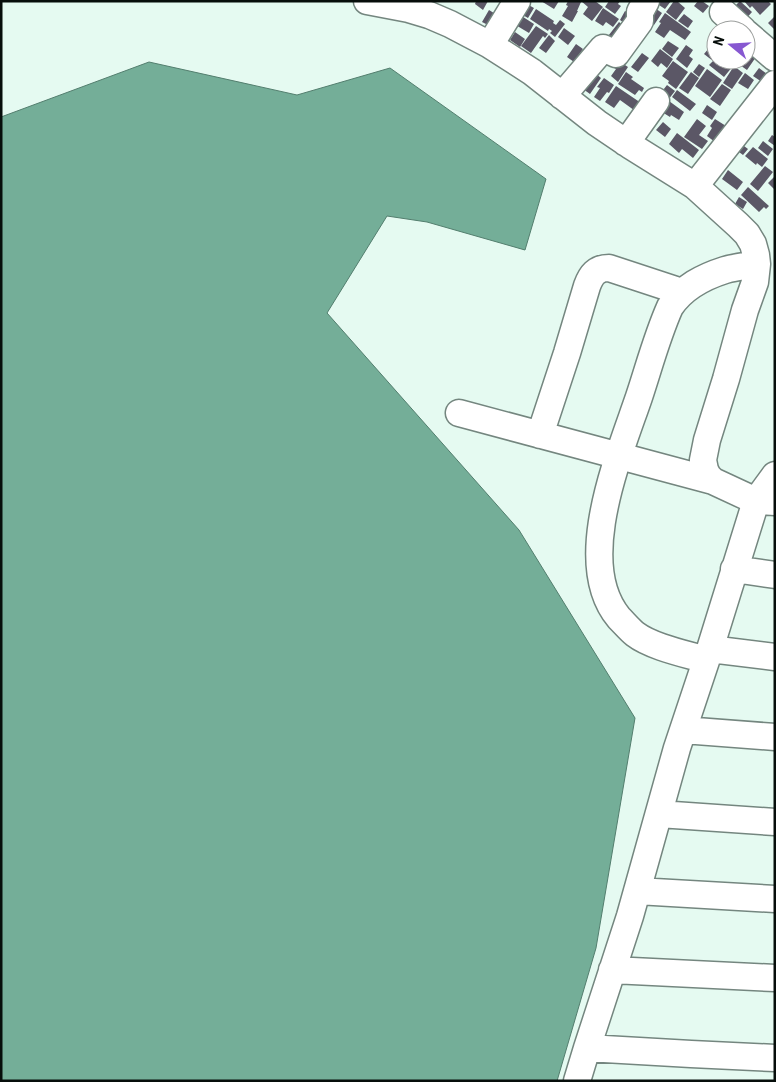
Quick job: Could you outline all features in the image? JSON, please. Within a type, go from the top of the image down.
[{"type":"street","points":[[367,1],[409,9],[432,8],[450,24],[490,45],[532,72],[597,123],[695,186],[747,234],[753,244],[757,264],[755,282],[745,310],[703,460],[705,470],[713,481]]},
{"type":"street","points":[[490,45],[517,1]]},
{"type":"street","points":[[562,96],[603,48],[616,54],[640,21],[640,12],[646,1]]},
{"type":"street","points":[[723,12],[732,20]]},
{"type":"street","points":[[756,42],[775,58]]},
{"type":"street","points":[[695,186],[775,84]]},
{"type":"street","points":[[626,143],[656,101]]},
{"type":"street","points":[[757,264],[727,269],[689,286],[675,299],[666,317],[607,493],[601,530],[600,576],[608,601],[619,618],[636,635],[658,646],[708,654],[775,657]]},
{"type":"street","points":[[540,435],[591,276],[599,270],[609,268],[682,292]]},
{"type":"street","points":[[459,413],[713,481],[765,501]]},
{"type":"street","points":[[577,1081],[637,890],[683,730],[734,569],[775,475]]},
{"type":"street","points":[[734,569],[775,574]]},
{"type":"street","points":[[683,730],[775,737]]},
{"type":"street","points":[[659,814],[775,822]]},
{"type":"street","points":[[637,890],[775,899]]},
{"type":"street","points":[[612,970],[775,978]]},
{"type":"street","points":[[587,1048],[775,1058]]},
{"type":"shaded area","points":[[149,62],[297,95],[390,68],[546,179],[525,250],[427,222],[387,216],[327,313],[519,530],[635,718],[596,948],[557,1081],[1,1081],[1,117]]},
{"type":"building","points":[[476,1],[488,1],[483,10],[475,4]]},
{"type":"building","points":[[541,1],[559,1],[554,9]]},
{"type":"building","points":[[568,1],[581,2],[572,22],[562,16],[568,6],[566,5]]},
{"type":"building","points":[[581,1],[595,1],[603,7],[592,21],[583,14],[588,7]]},
{"type":"building","points":[[609,1],[620,1],[618,4],[621,6],[615,14],[605,7]]},
{"type":"building","points":[[657,1],[671,1],[665,9],[656,3]]},
{"type":"building","points":[[674,1],[677,1],[685,8],[676,20],[666,12]]},
{"type":"building","points":[[698,1],[702,1],[709,6],[703,13],[694,6]]},
{"type":"building","points":[[740,1],[752,12],[743,20],[732,9]]},
{"type":"building","points":[[744,1],[768,1],[771,4],[760,15],[752,6],[750,8]]},
{"type":"building","points":[[525,3],[534,8],[528,18],[519,13]]},
{"type":"building","points":[[652,6],[662,13],[654,25],[644,18]]},
{"type":"building","points":[[603,8],[619,19],[613,27],[606,22],[603,26],[595,21]]},
{"type":"building","points":[[536,9],[554,21],[553,23],[556,25],[560,20],[565,24],[555,37],[550,33],[552,31],[549,29],[548,31],[530,19]]},
{"type":"building","points":[[489,10],[497,15],[490,26],[482,22]]},
{"type":"building","points":[[625,11],[633,15],[627,25],[620,20]]},
{"type":"building","points":[[665,13],[691,32],[685,40],[670,30],[664,38],[655,32]]},
{"type":"building","points":[[684,14],[693,21],[688,28],[678,21]]},
{"type":"building","points":[[520,15],[534,24],[529,33],[514,24]]},
{"type":"building","points":[[775,16],[775,30],[768,23]]},
{"type":"building","points":[[619,22],[626,28],[612,46],[605,40]]},
{"type":"building","points":[[536,26],[548,34],[545,38],[543,36],[531,53],[521,46]]},
{"type":"building","points":[[564,28],[575,36],[568,45],[558,37]]},
{"type":"building","points":[[515,32],[525,39],[520,47],[510,40]]},
{"type":"building","points":[[549,35],[555,41],[546,53],[539,48]]},
{"type":"building","points":[[668,41],[679,48],[672,57],[662,49]]},
{"type":"building","points":[[576,44],[583,49],[574,62],[567,57]]},
{"type":"building","points":[[686,45],[693,50],[689,56],[693,59],[687,68],[676,59]]},
{"type":"building","points":[[660,49],[673,59],[667,68],[661,63],[658,67],[651,61]]},
{"type":"building","points":[[642,53],[649,58],[638,72],[631,67]]},
{"type":"building","points":[[619,61],[628,67],[618,82],[611,76]]},
{"type":"building","points":[[673,61],[688,72],[676,89],[662,76]]},
{"type":"building","points":[[699,64],[705,68],[699,77],[693,72]]},
{"type":"building","points":[[759,68],[767,74],[762,82],[753,76]]},
{"type":"building","points":[[706,70],[722,80],[710,97],[695,86]]},
{"type":"building","points":[[715,70],[730,70],[724,77]]},
{"type":"building","points":[[731,70],[739,70],[743,73],[732,89],[723,83]]},
{"type":"building","points":[[626,72],[633,77],[631,79],[644,88],[642,92],[639,90],[635,95],[618,84]]},
{"type":"building","points":[[691,72],[699,78],[688,94],[679,88]]},
{"type":"building","points":[[595,73],[601,78],[590,94],[583,89]]},
{"type":"building","points":[[745,73],[754,80],[748,89],[738,83]]},
{"type":"building","points":[[604,78],[614,85],[609,93],[607,92],[600,101],[594,97],[600,88],[597,87]]},
{"type":"building","points":[[722,84],[731,90],[720,106],[710,99]]},
{"type":"building","points":[[667,85],[675,91],[668,100],[660,94]]},
{"type":"building","points":[[616,86],[644,105],[638,113],[620,100],[614,108],[605,102]]},
{"type":"building","points":[[677,90],[696,104],[690,111],[672,97]]},
{"type":"building","points":[[669,101],[684,112],[679,120],[662,112]]},
{"type":"building","points":[[707,105],[717,112],[712,120],[702,113]]},
{"type":"building","points":[[697,119],[706,126],[699,135],[708,141],[702,149],[684,137]]},
{"type":"building","points":[[715,119],[726,126],[715,142],[707,136],[712,128],[710,126]]},
{"type":"building","points":[[663,122],[671,129],[665,137],[656,130]]},
{"type":"building","points":[[677,133],[699,150],[693,158],[682,149],[679,153],[669,144]]},
{"type":"building","points":[[772,135],[775,137],[775,146],[768,141]]},
{"type":"building","points":[[763,141],[773,149],[768,156],[758,148]]},
{"type":"building","points":[[740,143],[748,149],[743,155],[735,149]]},
{"type":"building","points":[[753,147],[768,159],[762,167],[757,163],[756,165],[745,156]]},
{"type":"building","points":[[765,166],[773,172],[758,191],[750,184]]},
{"type":"building","points":[[728,170],[743,182],[737,190],[722,179]]},
{"type":"building","points":[[775,176],[775,190],[768,183]]},
{"type":"building","points":[[748,187],[769,206],[766,209],[764,207],[759,212],[741,195]]},
{"type":"building","points":[[739,197],[747,202],[743,209],[735,204]]}]
